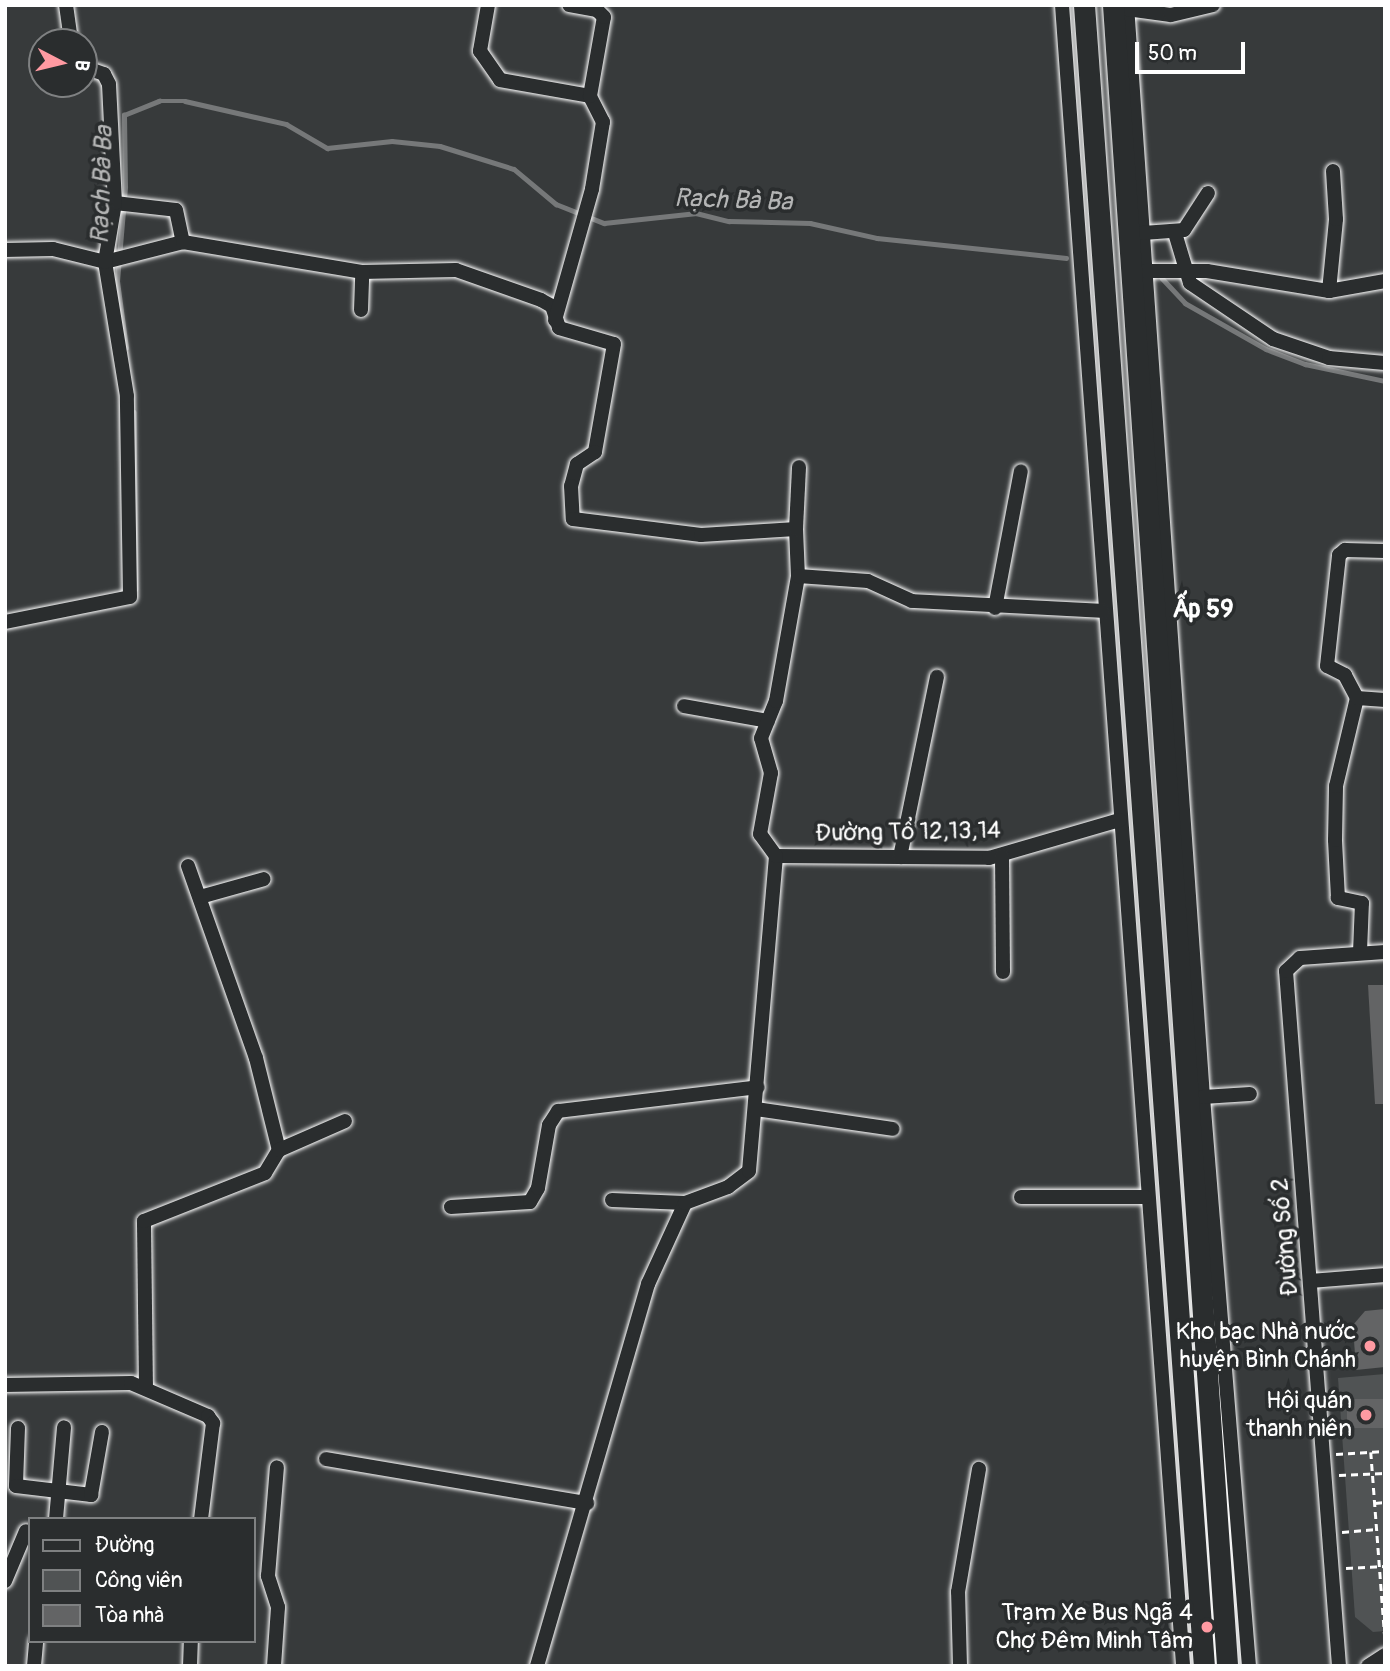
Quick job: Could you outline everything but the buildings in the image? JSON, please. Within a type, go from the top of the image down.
[{"type":"highway","points":[[1084,5],[1204,1666]]},
{"type":"highway","points":[[1122,6],[1227,1666]]},
{"type":"street","points":[[66,5],[69,28]]},
{"type":"street","points":[[488,5],[480,51],[500,80],[590,96]]},
{"type":"street","points":[[554,322],[587,208],[603,122],[590,96],[604,17],[597,10],[569,5]]},
{"type":"street","points":[[1062,5],[1145,1197],[1183,1666]]},
{"type":"street","points":[[1213,5],[1171,15],[1122,6],[1143,233],[1203,1097],[1249,1666]]},
{"type":"street","points":[[5,622],[130,597],[127,396],[106,262],[115,204],[109,83],[104,74],[98,72]]},
{"type":"street","points":[[1329,291],[1336,219],[1333,171]]},
{"type":"street","points":[[1143,233],[1175,233],[1196,218],[1208,192]]},
{"type":"street","points":[[115,204],[176,210],[183,242]]},
{"type":"street","points":[[1175,233],[1190,283],[1273,339],[1329,358],[1385,363]]},
{"type":"street","points":[[5,250],[53,248],[106,262],[183,242],[362,272],[456,270],[552,306],[554,322]]},
{"type":"street","points":[[1145,271],[1184,270],[1329,291],[1385,281]]},
{"type":"street","points":[[361,310],[362,272]]},
{"type":"street","points":[[554,322],[614,344],[595,452],[577,464],[572,486],[573,519],[701,535],[796,529]]},
{"type":"street","points":[[612,1200],[685,1203],[728,1187],[749,1171],[776,856],[760,834],[771,773],[761,738],[768,721],[798,576],[796,529],[799,467]]},
{"type":"street","points":[[995,608],[1021,471]]},
{"type":"street","points":[[1385,551],[1345,550],[1339,555],[1327,666],[1345,675],[1357,698],[1335,786],[1338,898],[1362,903],[1360,952],[1385,952]]},
{"type":"street","points":[[798,576],[868,581],[912,601],[995,608],[1103,611]]},
{"type":"street","points":[[900,857],[937,677]]},
{"type":"street","points":[[1357,698],[1385,700]]},
{"type":"street","points":[[684,706],[768,721]]},
{"type":"street","name":"Đường Tổ 12,13,14","points":[[776,856],[1002,856],[1120,820]]},
{"type":"street","points":[[1002,856],[1003,972]]},
{"type":"street","points":[[188,866],[263,1082],[279,1150]]},
{"type":"street","points":[[200,897],[264,879]]},
{"type":"street","name":"Đường Số 2","points":[[1339,1666],[1286,971],[1300,958],[1360,952]]},
{"type":"street","points":[[451,1207],[530,1202],[538,1188],[549,1125],[558,1111],[758,1087]]},
{"type":"street","points":[[1203,1097],[1250,1094]]},
{"type":"street","points":[[756,1109],[893,1129]]},
{"type":"street","points":[[146,1388],[143,1223],[265,1173],[279,1150],[345,1121]]},
{"type":"street","points":[[1021,1197],[1145,1197]]},
{"type":"street","points":[[537,1666],[587,1503],[648,1284],[685,1203]]},
{"type":"street","points":[[1311,1281],[1385,1275]]},
{"type":"street","points":[[5,1384],[131,1383],[213,1423],[201,1517]]},
{"type":"street","points":[[56,1517],[64,1427]]},
{"type":"street","points":[[18,1428],[16,1486],[60,1493],[94,1493],[102,1432]]},
{"type":"street","points":[[326,1459],[587,1503]]},
{"type":"street","points":[[274,1666],[278,1607],[268,1576],[276,1467]]},
{"type":"street","points":[[960,1666],[958,1591],[979,1469]]},
{"type":"street","points":[[5,1581],[26,1531]]},
{"type":"street","points":[[34,1666],[36,1643]]},
{"type":"street","points":[[190,1666],[191,1643]]},
{"type":"street","points":[[1368,1666],[1385,1655]]},
{"type":"path","points":[[1324,1455],[1385,1451]]},
{"type":"path","points":[[1371,1452],[1385,1640]]},
{"type":"path","points":[[1325,1476],[1385,1473]]},
{"type":"path","points":[[1375,1503],[1385,1502]]},
{"type":"path","points":[[1330,1532],[1377,1529]]},
{"type":"path","points":[[1377,1535],[1385,1534]]},
{"type":"path","points":[[1332,1569],[1385,1566]]},
{"type":"green space","points":[[1385,1374],[1385,1631],[1373,1632],[1355,1617],[1338,1378]]},
{"type":"waterway","name":"Rạch Bà Ba","points":[[126,348],[117,281],[125,187],[124,115],[159,101],[185,101],[286,124],[327,148],[392,141],[440,146],[514,169],[556,204],[604,223],[696,213],[729,221],[810,223],[877,238],[1066,258]]},
{"type":"waterway","name":"Rạch Bà Ba","points":[[1162,278],[1185,303],[1266,349],[1305,364],[1385,381]]},
{"type":"waterway","name":"Rạch Bà Ba","points":[[134,412],[136,589]]},
{"type":"place","name":"Kho bạc Nhà nước huyện Bình Chánh","points":[[1370,1346]]},
{"type":"place","name":"Hội quán thanh niên","points":[[1366,1415]]},
{"type":"place","name":"Trạm Xe Bus Ngã 4 Chợ Đêm Minh Tâm","points":[[1207,1627]]},
{"type":"district","name":"Ấp 59","points":[[1203,610]]}]
